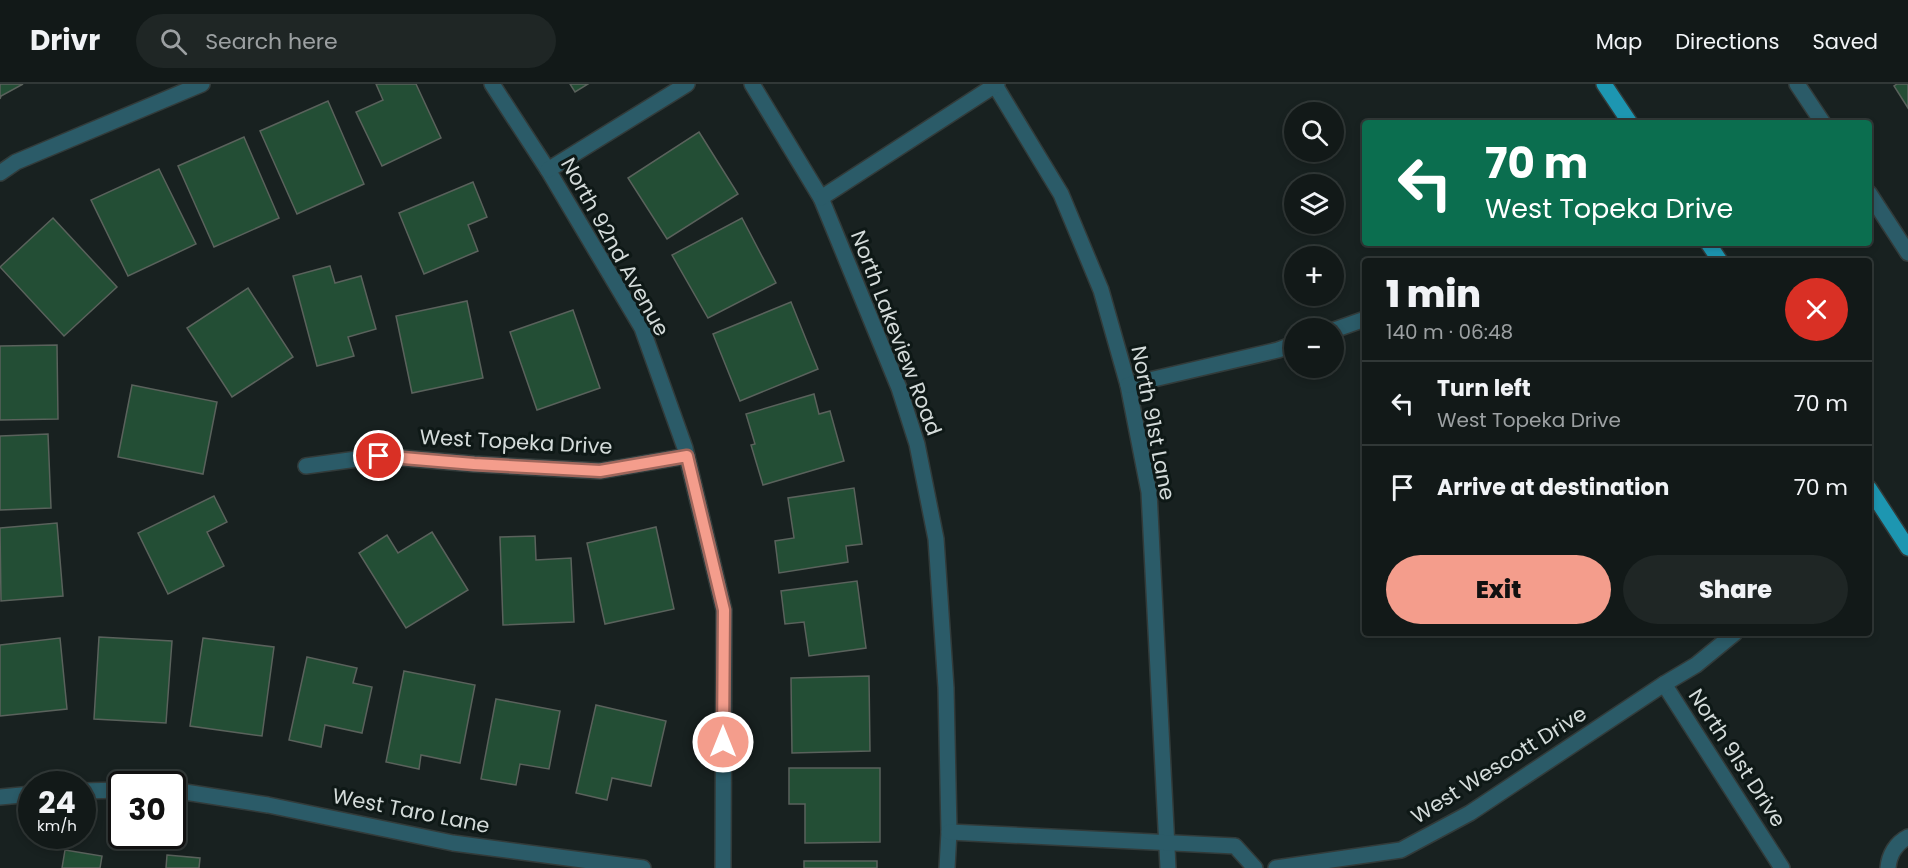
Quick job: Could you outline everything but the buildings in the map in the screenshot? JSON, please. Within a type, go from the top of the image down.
[{"type":"main road","points":[[1604,84],[1628,120]]},
{"type":"main road","points":[[1872,493],[1908,548]]},
{"type":"street","points":[[0,173],[16,162],[202,84]]},
{"type":"street","name":"North 92nd Avenue","points":[[492,84],[548,170],[642,328],[687,456],[724,610],[723,868]]},
{"type":"street","points":[[548,170],[687,84]]},
{"type":"street","name":"North Lakeview Road","points":[[752,84],[821,198],[899,388],[917,444],[936,539],[946,688],[949,832],[947,868]]},
{"type":"street","points":[[1797,84],[1821,120]]},
{"type":"street","points":[[821,198],[996,85]]},
{"type":"street","name":"North 91st Lane","points":[[996,85],[1061,194],[1101,290],[1128,385],[1149,492],[1168,868]]},
{"type":"street","points":[[1872,198],[1908,253]]},
{"type":"street","points":[[1344,326],[1362,320]]},
{"type":"street","points":[[1128,385],[1284,348]]},
{"type":"street","name":"West Topeka Drive","points":[[306,466],[379,456],[484,465],[600,471],[687,456]]},
{"type":"street","name":"North 91st Drive","points":[[1731,636],[1695,665],[1664,684],[1782,868]]},
{"type":"street","name":"West Wescott Drive","points":[[1276,868],[1401,850],[1470,813],[1664,684]]},
{"type":"street","name":"West Taro Lane","points":[[186,792],[268,805],[453,843],[643,868]]},
{"type":"street","points":[[0,797],[18,795]]},
{"type":"street","points":[[949,832],[1235,846],[1255,868]]},
{"type":"street","points":[[1888,868],[1888,860],[1894,849],[1908,837]]},
{"type":"route","points":[[379,456],[600,471],[687,456],[724,610],[723,742]]}]
